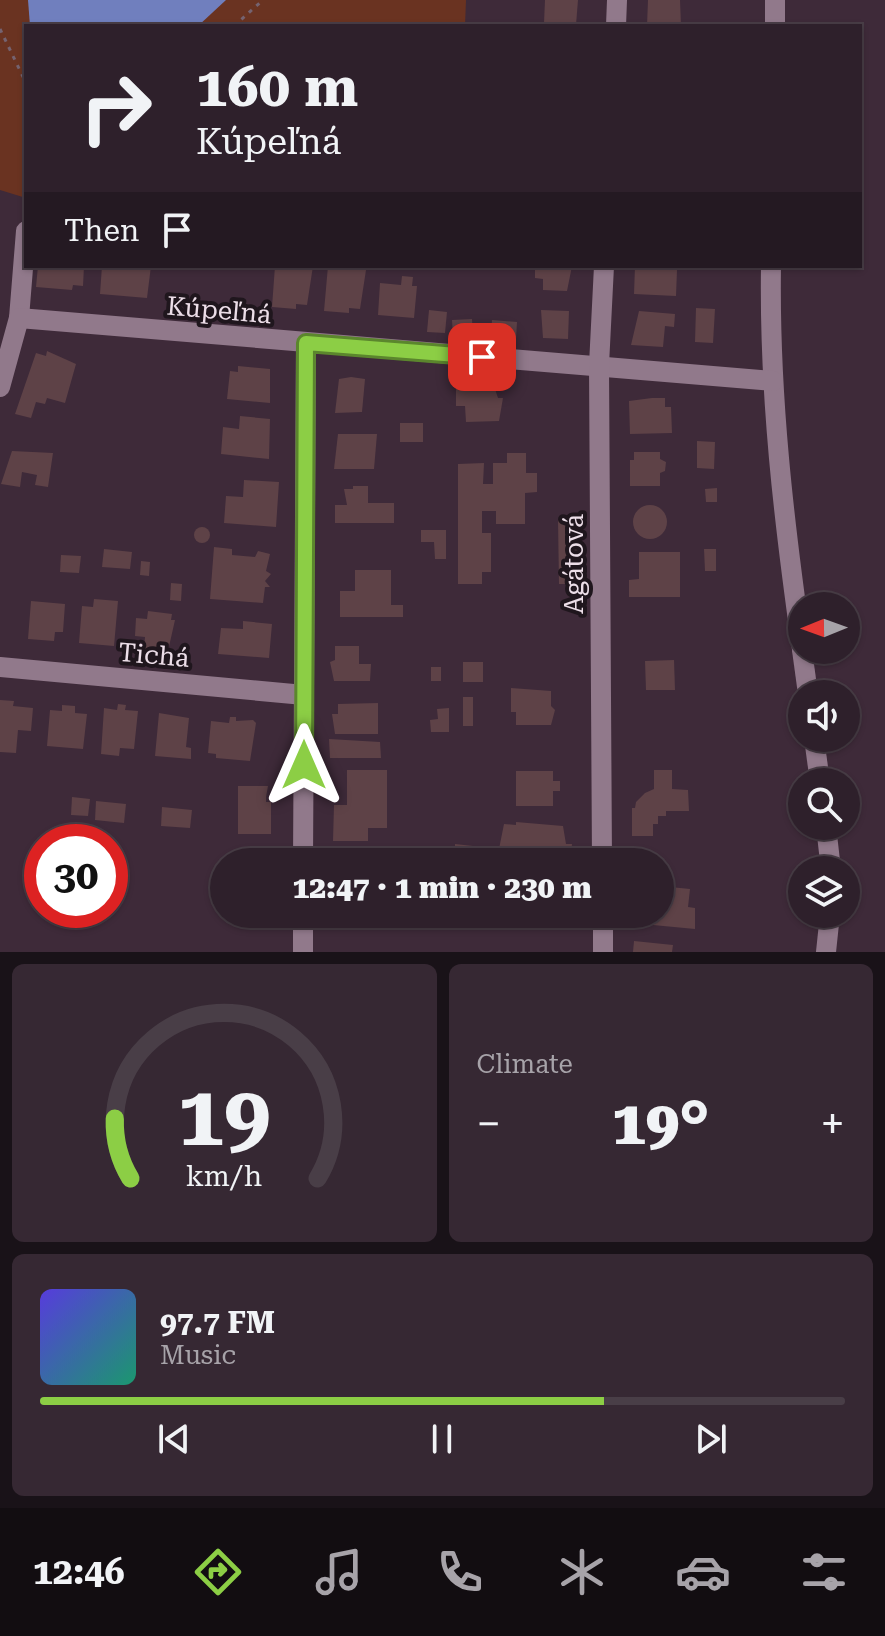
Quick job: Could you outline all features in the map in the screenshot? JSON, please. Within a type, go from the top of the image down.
[{"type":"street","points":[[616,24],[617,0]]},
{"type":"street","points":[[775,0],[775,24]]},
{"type":"street","points":[[0,387],[19,318],[24,256]]},
{"type":"street","name":"Agátová","points":[[602,848],[599,365],[604,268]]},
{"type":"street","points":[[771,268],[773,381],[780,478],[795,592]]},
{"type":"street","name":"Kúpeľná","points":[[19,318],[773,381]]},
{"type":"street","points":[[303,848],[306,343]]},
{"type":"street","name":"Tichá","points":[[0,667],[304,695]]},
{"type":"street","points":[[303,928],[303,952]]},
{"type":"street","points":[[603,928],[603,952]]},
{"type":"street","points":[[826,952],[829,928]]},
{"type":"path","points":[[236,24],[263,0]]},
{"type":"path","points":[[0,29],[24,79]]},
{"type":"shaded area","points":[[0,0],[466,0],[465,24],[24,24],[24,197],[0,190]]},
{"type":"water","points":[[28,0],[226,0],[200,24],[30,24]]},
{"type":"building","points":[[545,0],[578,0],[576,24],[544,23]]},
{"type":"building","points":[[648,0],[680,0],[681,24],[647,24]]},
{"type":"building","points":[[38,268],[84,268],[83,286],[73,285],[72,290],[36,287]]},
{"type":"building","points":[[102,268],[151,268],[147,298],[100,294]]},
{"type":"building","points":[[275,268],[313,268],[307,305],[296,304],[296,309],[272,307]]},
{"type":"building","points":[[328,268],[366,270],[360,309],[349,308],[349,313],[324,311]]},
{"type":"building","points":[[535,268],[572,268],[567,291],[543,290],[543,279],[535,278]]},
{"type":"building","points":[[635,268],[677,270],[676,296],[634,294]]},
{"type":"building","points":[[402,276],[413,277],[412,286],[417,286],[414,318],[378,315],[380,283],[401,285]]},
{"type":"building","points":[[696,308],[715,309],[713,343],[695,342]]},
{"type":"building","points":[[429,310],[447,312],[445,333],[427,332]]},
{"type":"building","points":[[541,310],[569,311],[568,339],[543,338]]},
{"type":"building","points":[[639,311],[675,314],[674,327],[665,326],[663,347],[631,345]]},
{"type":"building","points":[[472,319],[473,334],[453,335],[452,320]]},
{"type":"building","points":[[492,320],[517,322],[516,339],[491,337]]},
{"type":"building","points":[[47,351],[76,364],[65,403],[47,398],[45,404],[36,402],[31,418],[15,414],[36,353],[46,356]]},
{"type":"building","points":[[238,366],[270,369],[270,403],[227,399],[230,371],[238,372]]},
{"type":"building","points":[[339,379],[365,379],[362,412],[335,413]]},
{"type":"building","points":[[473,382],[474,391],[477,388],[495,389],[498,398],[503,398],[499,421],[466,422],[465,406],[456,406],[456,383]]},
{"type":"building","points":[[665,398],[665,407],[671,407],[672,433],[630,434],[629,401]]},
{"type":"building","points":[[240,416],[270,419],[269,459],[221,454],[223,427],[239,429]]},
{"type":"building","points":[[400,423],[423,423],[423,442],[400,442]]},
{"type":"building","points":[[338,434],[377,434],[374,469],[334,469]]},
{"type":"building","points":[[697,441],[715,442],[714,469],[697,468]]},
{"type":"building","points":[[12,451],[53,453],[48,487],[35,485],[37,475],[22,472],[20,487],[1,484]]},
{"type":"building","points":[[634,452],[660,452],[660,459],[666,462],[665,471],[660,473],[660,486],[630,486],[630,460],[634,460]]},
{"type":"building","points":[[507,453],[526,453],[526,473],[537,473],[537,492],[525,493],[525,524],[496,524],[496,511],[482,511],[482,533],[491,533],[491,572],[482,572],[482,584],[458,584],[458,464],[484,463],[483,484],[493,484],[493,463],[507,463]]},
{"type":"building","points":[[244,480],[279,482],[276,527],[224,523],[226,496],[243,497]]},
{"type":"building","points":[[353,486],[368,486],[368,503],[394,503],[394,523],[335,523],[335,505],[347,505],[344,489],[353,489]]},
{"type":"building","points":[[717,488],[717,502],[706,502],[705,489]]},
{"type":"building","points":[[650,505],[662,510],[667,522],[662,534],[650,539],[638,534],[633,522],[638,510]]},
{"type":"building","points":[[558,519],[580,519],[580,584],[559,584]]},
{"type":"building","points":[[199,527],[205,527],[210,535],[208,541],[199,543],[194,538],[194,532]]},
{"type":"building","points":[[421,530],[446,530],[446,559],[435,559],[434,542],[421,542]]},
{"type":"building","points":[[214,547],[232,549],[232,555],[255,557],[258,551],[270,554],[266,571],[271,574],[265,581],[270,587],[265,587],[263,603],[210,599]]},
{"type":"building","points":[[104,549],[132,552],[130,569],[102,567]]},
{"type":"building","points":[[704,549],[716,549],[716,571],[705,571]]},
{"type":"building","points":[[639,552],[680,552],[680,597],[629,597],[629,580],[639,579]]},
{"type":"building","points":[[61,555],[81,556],[79,573],[60,572]]},
{"type":"building","points":[[141,561],[150,562],[149,576],[140,575]]},
{"type":"building","points":[[355,570],[391,570],[391,605],[403,605],[403,617],[340,617],[340,591],[355,591]]},
{"type":"building","points":[[171,583],[182,584],[181,601],[170,600]]},
{"type":"building","points":[[94,599],[118,601],[114,646],[79,643],[82,606],[93,607]]},
{"type":"building","points":[[31,601],[65,604],[63,632],[55,632],[54,641],[28,639]]},
{"type":"building","points":[[148,611],[172,614],[171,620],[175,620],[168,651],[144,649],[145,637],[135,636],[136,618],[147,619]]},
{"type":"building","points":[[243,621],[272,624],[269,658],[218,654],[221,628],[243,629]]},
{"type":"building","points":[[335,646],[359,646],[359,664],[371,664],[370,681],[334,681],[330,662],[335,660]]},
{"type":"building","points":[[674,660],[675,690],[646,690],[645,661]]},
{"type":"building","points":[[463,662],[483,662],[483,682],[463,682]]},
{"type":"building","points":[[431,667],[441,667],[441,681],[431,681]]},
{"type":"building","points":[[511,688],[551,691],[551,706],[555,710],[551,725],[516,725],[516,712],[511,712]]},
{"type":"building","points":[[463,697],[473,697],[473,726],[463,726]]},
{"type":"building","points":[[0,700],[14,701],[13,706],[33,708],[31,731],[18,730],[16,753],[0,752]]},
{"type":"building","points":[[378,703],[378,734],[335,734],[332,714],[338,714],[338,704]]},
{"type":"building","points":[[118,704],[126,705],[125,710],[138,711],[134,749],[120,748],[119,756],[101,754],[104,708],[117,710]]},
{"type":"building","points":[[62,705],[75,706],[75,713],[87,714],[83,749],[47,746],[50,710],[62,711]]},
{"type":"building","points":[[449,708],[449,732],[431,732],[430,720],[438,719],[437,709]]},
{"type":"building","points":[[159,713],[189,718],[186,747],[191,748],[191,759],[155,756]]},
{"type":"building","points":[[230,717],[236,717],[236,721],[253,720],[256,723],[250,761],[216,758],[216,754],[208,753],[211,721],[229,723]]},
{"type":"building","points":[[329,739],[380,742],[381,758],[330,758]]},
{"type":"building","points":[[347,770],[387,770],[387,828],[368,828],[368,841],[333,841],[334,805],[347,805]]},
{"type":"building","points":[[654,770],[672,770],[672,789],[688,790],[689,811],[666,811],[666,816],[658,816],[658,824],[653,824],[653,836],[632,836],[632,808],[645,793],[654,789]]},
{"type":"building","points":[[516,771],[553,771],[553,781],[560,781],[560,791],[553,791],[553,806],[516,806]]},
{"type":"building","points":[[238,786],[268,786],[266,802],[271,802],[271,834],[238,834]]},
{"type":"building","points":[[72,797],[90,799],[88,816],[71,815]]},
{"type":"building","points":[[96,801],[126,804],[124,823],[95,820]]},
{"type":"building","points":[[162,807],[192,810],[190,828],[161,826]]},
{"type":"building","points":[[516,822],[563,826],[566,844],[572,844],[572,848],[499,848],[504,824],[516,825]]},
{"type":"building","points":[[455,844],[473,846],[473,848],[455,848]]},
{"type":"building","points":[[674,887],[690,889],[688,907],[695,908],[695,929],[674,927]]},
{"type":"building","points":[[634,941],[673,945],[672,952],[633,952]]},
{"type":"route","points":[[304,765],[306,343],[482,357]]}]
